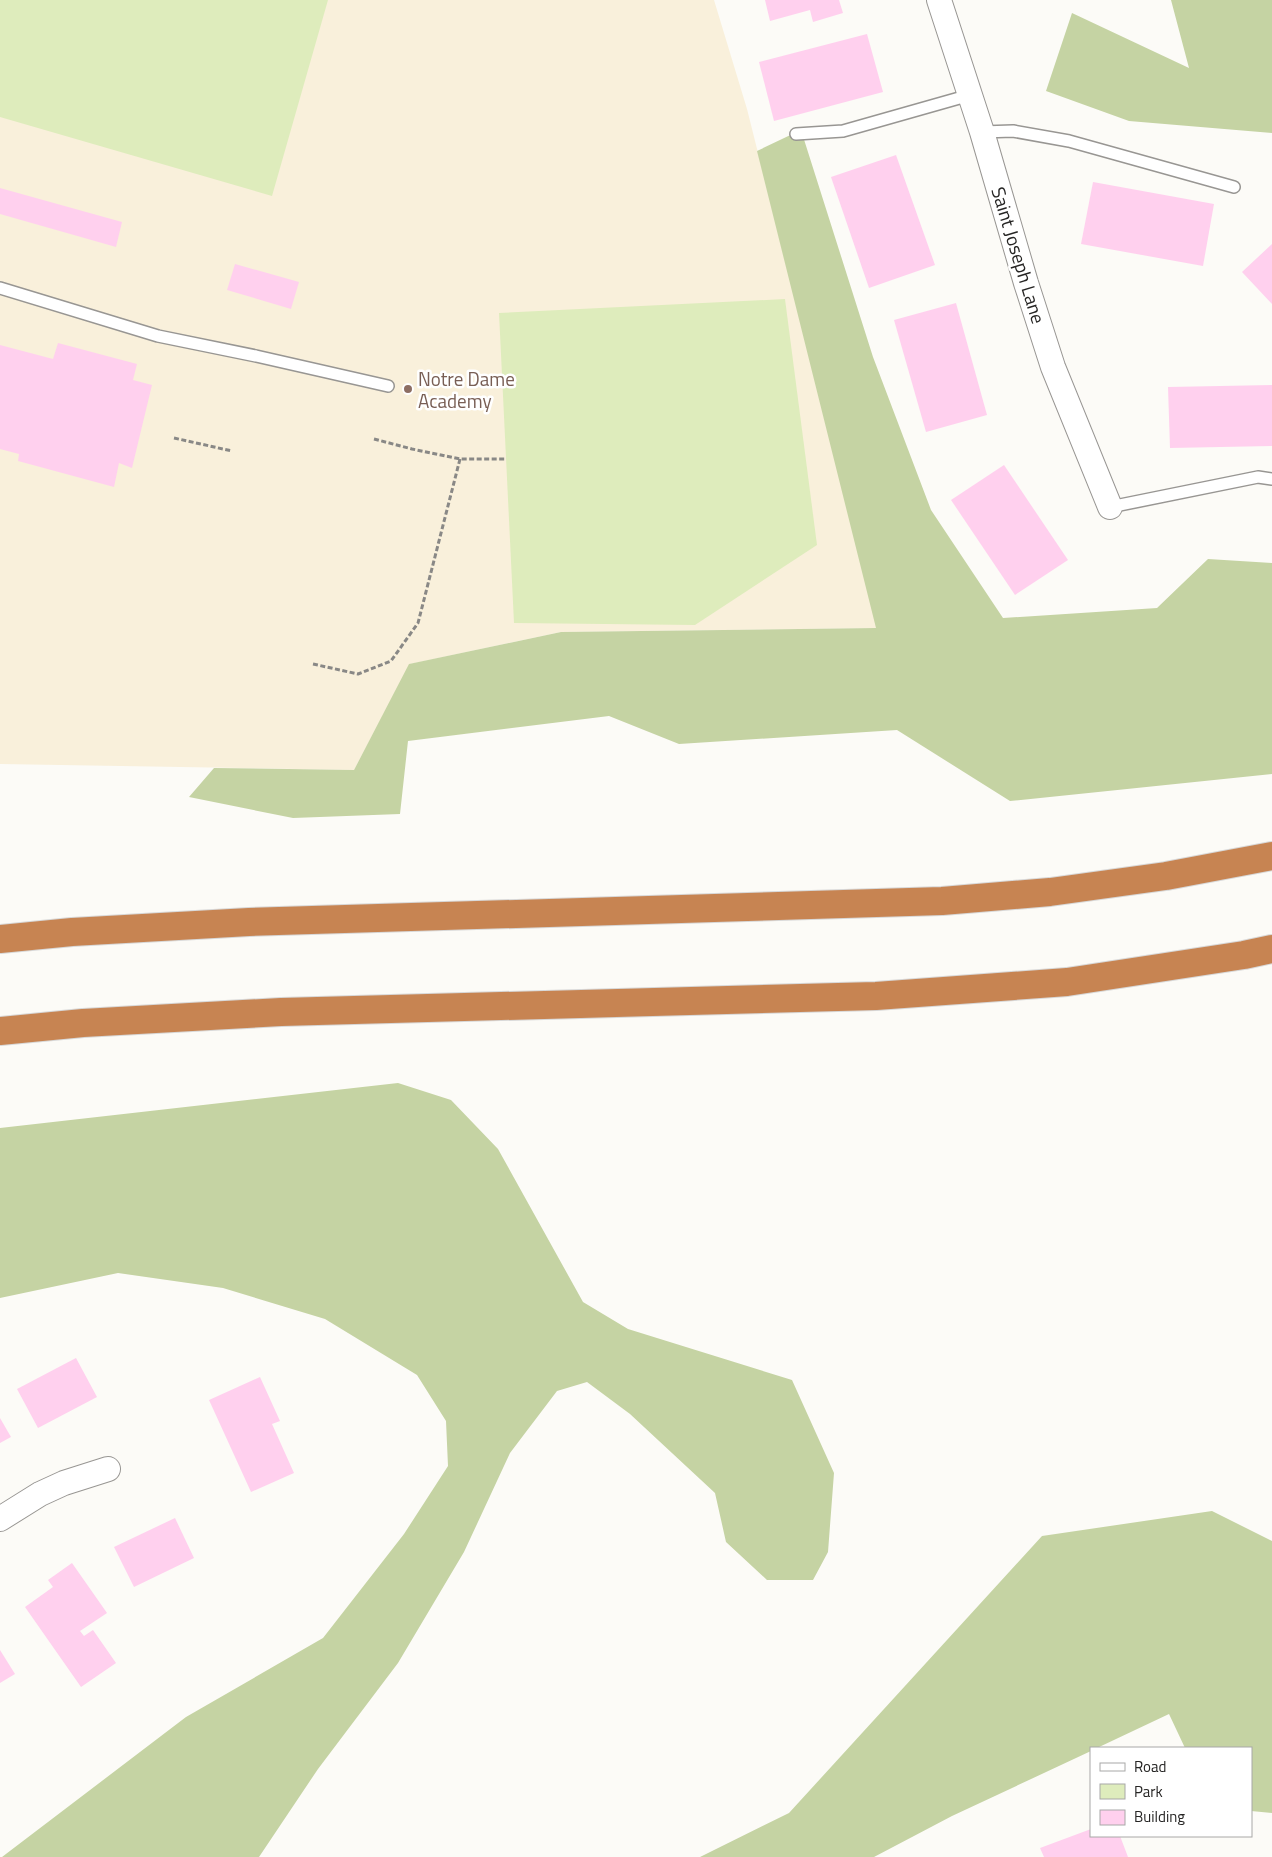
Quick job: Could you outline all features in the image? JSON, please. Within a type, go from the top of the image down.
[{"type":"highway","points":[[0,939],[72,932],[249,922],[942,901],[1050,892],[1166,876],[1272,856]]},
{"type":"highway","points":[[0,1031],[84,1023],[282,1012],[876,996],[1067,982],[1272,949]]},
{"type":"street","name":"Saint Joseph Lane","points":[[940,0],[1053,367],[1110,507]]},
{"type":"street","points":[[0,1519],[40,1494],[64,1483],[108,1469]]},
{"type":"lane","points":[[796,134],[843,131],[970,95]]},
{"type":"lane","points":[[982,132],[1013,131],[1069,142],[1234,187]]},
{"type":"lane","points":[[0,288],[158,336],[388,386]]},
{"type":"lane","points":[[1110,507],[1258,477],[1272,479]]},
{"type":"path","points":[[174,438],[232,451]]},
{"type":"path","points":[[374,439],[412,450],[460,459],[506,459]]},
{"type":"path","points":[[313,664],[358,674],[391,661],[418,623],[460,459]]},
{"type":"shaded area","name":"Notre Dame Academy","points":[[0,0],[714,0],[747,109],[877,628],[561,632],[410,664],[354,770],[0,764]]},
{"type":"green space","points":[[0,0],[328,0],[272,196],[0,117]]},
{"type":"green space","points":[[1171,0],[1272,0],[1272,133],[1129,121],[1046,91],[1072,13],[1189,68]]},
{"type":"green space","points":[[801,130],[873,357],[931,510],[1003,618],[1157,608],[1208,559],[1272,563],[1272,774],[1010,801],[897,730],[679,744],[609,716],[408,741],[400,814],[293,818],[189,797],[214,768],[354,770],[409,664],[561,632],[876,628],[757,151]]},
{"type":"green space","points":[[785,299],[817,545],[695,625],[514,623],[499,313]]},
{"type":"green space","points":[[398,1083],[451,1100],[498,1149],[583,1302],[628,1329],[792,1380],[834,1473],[828,1552],[813,1580],[767,1580],[726,1542],[715,1493],[630,1414],[587,1382],[557,1391],[510,1453],[464,1552],[398,1663],[318,1769],[259,1857],[2,1857],[186,1717],[323,1638],[404,1534],[448,1466],[446,1421],[417,1375],[325,1319],[223,1288],[118,1273],[0,1298],[0,1128]]},
{"type":"green space","points":[[1212,1511],[1272,1541],[1272,1813],[1252,1811],[1252,1747],[1185,1747],[1169,1714],[1099,1747],[1090,1747],[1090,1751],[952,1816],[874,1857],[700,1857],[789,1813],[1042,1536]]},
{"type":"building","points":[[765,0],[839,0],[843,13],[813,22],[810,10],[770,21]]},
{"type":"building","points":[[867,34],[883,92],[774,121],[759,62]]},
{"type":"building","points":[[896,155],[935,265],[869,288],[831,177]]},
{"type":"building","points":[[1093,182],[1214,204],[1203,266],[1081,244]]},
{"type":"building","points":[[0,188],[122,222],[116,247],[0,214]]},
{"type":"building","points":[[1272,244],[1272,304],[1242,272]]},
{"type":"building","points":[[235,264],[299,282],[291,309],[227,290]]},
{"type":"building","points":[[956,303],[987,415],[926,432],[894,320]]},
{"type":"building","points":[[58,343],[137,364],[133,380],[152,385],[132,468],[119,463],[114,487],[18,461],[19,454],[0,449],[0,345],[53,359]]},
{"type":"building","points":[[1272,385],[1272,446],[1170,448],[1168,387]]},
{"type":"building","points":[[1004,465],[1068,560],[1015,595],[951,500]]},
{"type":"building","points":[[76,1358],[97,1397],[38,1428],[17,1389]]},
{"type":"building","points":[[260,1377],[280,1421],[272,1424],[294,1473],[251,1492],[209,1400]]},
{"type":"building","points":[[0,1418],[11,1437],[0,1443]]},
{"type":"building","points":[[175,1518],[194,1558],[134,1587],[114,1547]]},
{"type":"building","points":[[72,1563],[107,1613],[80,1631],[84,1636],[93,1630],[116,1663],[81,1687],[25,1607],[53,1587],[48,1580]]},
{"type":"building","points":[[0,1650],[15,1674],[0,1683]]},
{"type":"building","points":[[1090,1829],[1090,1837],[1120,1837],[1128,1857],[1044,1857],[1040,1848]]},
{"type":"place","name":"Notre Dame Academy","points":[[408,389]]}]
